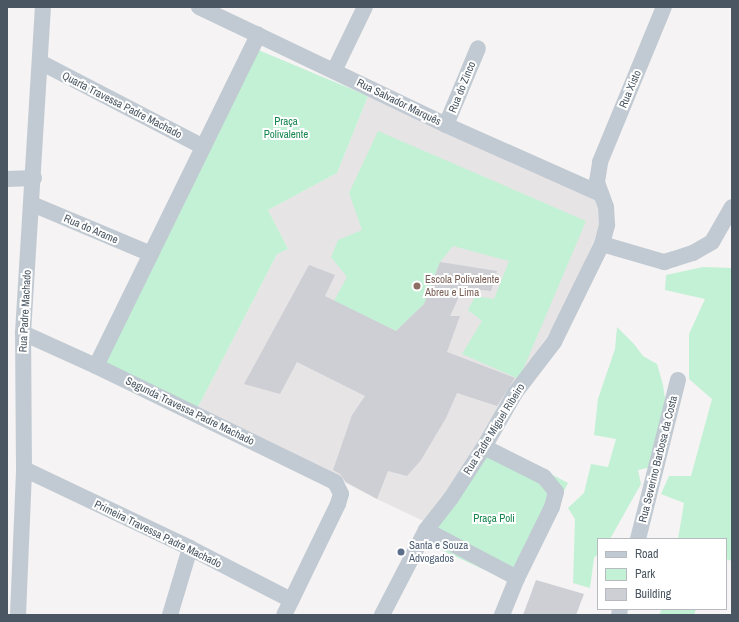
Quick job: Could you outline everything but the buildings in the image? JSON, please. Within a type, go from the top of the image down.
[{"type":"street","name":"Rua Padre Machado","points":[[18,615],[24,469],[23,334],[34,178],[43,7]]},
{"type":"street","name":"Rua Salvador Marquês","points":[[199,7],[227,13],[258,35],[446,125],[601,194]]},
{"type":"street","points":[[334,71],[364,7]]},
{"type":"street","name":"Rua Xisto","points":[[597,172],[664,7]]},
{"type":"street","points":[[96,366],[258,35]]},
{"type":"street","name":"Rua do Zinco","points":[[446,125],[478,48]]},
{"type":"street","name":"Quarta Travessa Padre Machado","points":[[40,62],[204,147]]},
{"type":"street","name":"Rua Padre Miguel Ribeiro","points":[[382,615],[426,530],[451,498],[484,447],[515,393],[554,342],[602,244],[607,225],[606,207],[596,182],[597,172]]},
{"type":"street","points":[[7,179],[34,178]]},
{"type":"street","name":"Rua do Arame","points":[[32,204],[151,254]]},
{"type":"street","points":[[602,244],[664,262],[693,253],[712,242],[732,207]]},
{"type":"street","name":"Segunda Travessa Padre Machado","points":[[23,334],[96,366],[330,478],[339,487],[340,494],[338,504],[291,600]]},
{"type":"street","name":"Rua Severino Barbosa da Costa","points":[[638,538],[678,380]]},
{"type":"street","points":[[484,447],[544,477],[556,492],[552,507],[517,578],[502,615]]},
{"type":"street","name":"Primeira Travessa Padre Machado","points":[[24,469],[190,548],[291,600]]},
{"type":"street","points":[[426,530],[517,578]]},
{"type":"street","points":[[170,615],[190,548]]},
{"type":"street","points":[[284,615],[291,600]]},
{"type":"shaded area","name":"Escola Polivalente Abreu e Lima","points":[[368,96],[597,200],[601,225],[560,317],[500,407],[432,525],[377,499],[198,407],[277,254],[288,249],[268,210],[337,173]]},
{"type":"green space","name":"Praça Polivalente","points":[[256,49],[368,96],[337,173],[268,210],[288,249],[277,254],[198,407],[101,364]]},
{"type":"green space","points":[[378,131],[586,221],[519,379],[462,354],[482,321],[468,310],[475,296],[494,299],[509,261],[453,246],[440,262],[424,304],[396,331],[334,301],[347,277],[331,257],[338,240],[362,230],[349,193]]},
{"type":"green space","points":[[703,267],[732,268],[732,561],[727,559],[727,538],[678,538],[684,503],[661,494],[669,476],[691,476],[712,399],[689,379],[689,334],[705,299],[665,290],[666,275]]},
{"type":"green space","points":[[617,327],[634,344],[643,356],[657,364],[663,385],[666,405],[651,467],[638,470],[641,484],[611,538],[597,538],[597,555],[594,558],[590,588],[573,583],[575,519],[568,508],[584,493],[591,464],[608,467],[616,439],[594,435],[598,399],[615,349]]},
{"type":"green space","name":"Praça Poli","points":[[484,439],[568,483],[517,585],[422,541]]},
{"type":"green space","points":[[662,610],[696,610],[694,615],[659,615]]},
{"type":"place","name":"Escola Polivalente Abreu e Lima","points":[[417,286]]},
{"type":"place","name":"Santa e Souza Advogados","points":[[401,552]]}]
